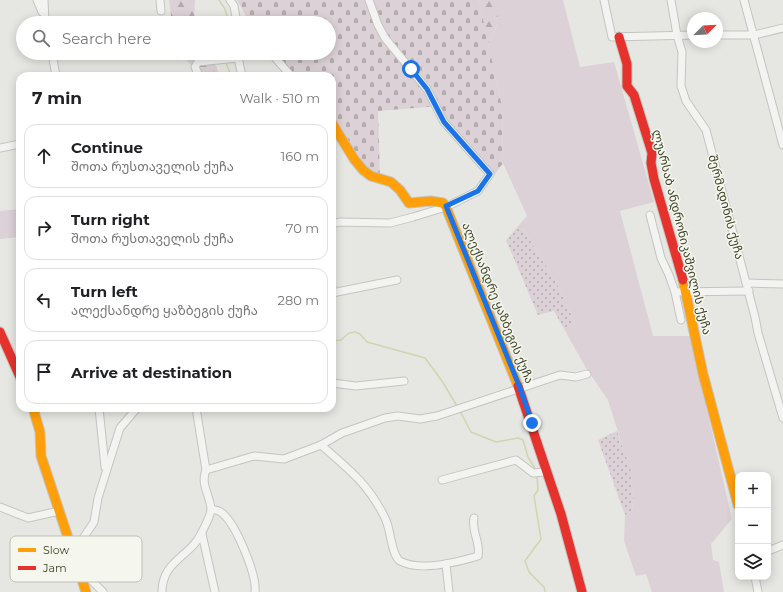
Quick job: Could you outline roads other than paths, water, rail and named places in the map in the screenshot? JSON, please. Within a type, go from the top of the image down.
[{"type":"street","points":[[37,0],[43,16]]},
{"type":"street","points":[[44,0],[44,16]]},
{"type":"street","points":[[160,0],[162,11]]},
{"type":"street","points":[[230,0],[234,6],[235,16]]},
{"type":"street","points":[[336,223],[390,223],[406,220],[446,206],[478,191],[490,174],[444,122],[427,89],[385,38],[378,25],[369,0]]},
{"type":"street","name":"ლუარსაბ ანდრონიკაშვილის ქუჩა","points":[[604,0],[616,37],[627,64],[627,86],[634,95],[652,153],[651,163],[658,194],[686,292],[703,374],[735,494]]},
{"type":"street","name":"შერმადინის ქუჩა","points":[[672,0],[683,63],[681,86],[686,101],[706,130],[758,333],[783,418]]},
{"type":"street","points":[[744,0],[783,145]]},
{"type":"street","points":[[723,35],[754,35],[783,28]]},
{"type":"street","points":[[616,37],[687,35]]},
{"type":"street","points":[[53,60],[55,72]]},
{"type":"street","points":[[197,72],[195,67],[198,62],[225,60]]},
{"type":"street","points":[[239,60],[241,72]]},
{"type":"street","points":[[277,60],[288,72]]},
{"type":"street","points":[[336,129],[353,157],[362,169],[372,178],[388,179],[404,194],[410,203],[431,201],[443,203],[446,206]]},
{"type":"street","points":[[0,148],[16,145]]},
{"type":"street","name":"ალექსანდრე ყაზბეგის ქუჩა","points":[[446,206],[520,388],[546,472],[561,514],[582,592]]},
{"type":"street","points":[[650,215],[661,258],[675,292],[681,320]]},
{"type":"street","points":[[336,292],[397,280]]},
{"type":"street","points":[[746,282],[783,284]]},
{"type":"street","points":[[675,292],[748,291]]},
{"type":"street","points":[[0,332],[16,369]]},
{"type":"street","points":[[206,470],[254,456],[284,459],[321,445],[342,433],[385,418],[398,416],[420,419],[437,416],[560,375],[576,377],[586,374]]},
{"type":"street","points":[[336,384],[356,386],[404,381]]},
{"type":"street","points":[[34,412],[40,432],[41,456],[67,536]]},
{"type":"street","points":[[99,412],[106,473]]},
{"type":"street","points":[[85,536],[94,522],[106,473],[120,428],[134,412]]},
{"type":"street","points":[[162,592],[165,573],[202,534],[211,509],[205,492],[203,475],[206,470],[197,412]]},
{"type":"street","points":[[321,445],[350,470],[371,493],[388,524],[396,556],[401,561],[414,565],[446,564],[478,556],[480,551],[473,524],[474,518]]},
{"type":"street","points":[[442,480],[516,460],[533,473],[546,472]]},
{"type":"street","points":[[0,507],[28,518],[59,511]]},
{"type":"street","points":[[211,509],[222,513],[234,529],[254,578],[255,592]]},
{"type":"street","points":[[202,534],[206,546],[215,592]]},
{"type":"street","points":[[771,550],[783,545]]},
{"type":"street","points":[[446,564],[449,592]]},
{"type":"street","points":[[756,580],[758,592]]},
{"type":"street","points":[[83,582],[86,592]]},
{"type":"street","points":[[93,582],[103,592]]},
{"type":"waterway","points":[[219,0],[225,9],[227,16]]},
{"type":"waterway","points":[[226,63],[229,72]]},
{"type":"waterway","points":[[336,341],[341,340],[349,333],[355,332],[360,334],[367,342],[425,358],[442,381],[457,406]]},
{"type":"waterway","points":[[460,411],[471,432],[496,442],[518,438],[523,440],[528,457],[536,470]]},
{"type":"waterway","points":[[537,476],[538,490],[534,496],[541,539],[525,561],[529,572],[544,587],[545,592]]}]
